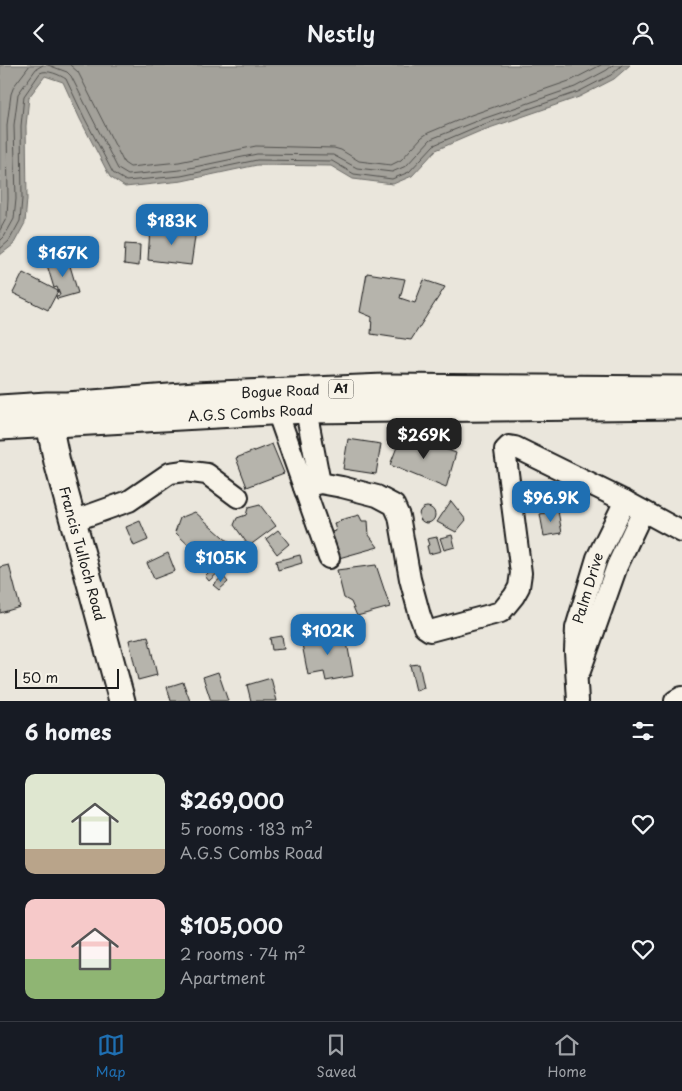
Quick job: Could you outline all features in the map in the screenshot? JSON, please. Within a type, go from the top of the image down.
[{"type":"main road","name":"Bogue Road","points":[[0,408],[48,415],[67,405],[195,395],[384,387],[682,389]]},
{"type":"main road","name":"A.G.S Combs Road","points":[[0,427],[48,415],[76,422],[306,410],[682,406]]},
{"type":"main road","name":"Francis Tulloch Road","points":[[48,415],[57,462],[122,701]]},
{"type":"street","points":[[306,410],[312,485],[329,558]]},
{"type":"street","points":[[277,411],[312,485]]},
{"type":"street","points":[[312,485],[342,487],[377,496],[394,505],[399,516],[410,579],[420,616],[424,627],[430,631],[501,612],[519,587],[521,573],[505,450],[509,446],[515,447],[625,501],[682,532]]},
{"type":"street","points":[[73,521],[129,501],[170,473],[184,471],[208,475],[238,497]]},
{"type":"street","name":"Palm Drive","points":[[578,701],[575,651],[576,628],[597,558],[625,501]]},
{"type":"street","name":"Palm Drive","points":[[576,680],[617,566],[643,511]]},
{"type":"street","points":[[592,572],[612,581]]},
{"type":"street","points":[[676,701],[682,697]]},
{"type":"water","points":[[0,65],[630,65],[614,79],[579,97],[478,132],[436,150],[412,176],[393,184],[353,179],[331,166],[257,165],[182,181],[125,187],[110,177],[63,82],[45,76],[29,97],[26,126],[27,199],[25,223],[13,245],[0,255]]},
{"type":"building","points":[[150,228],[196,230],[191,265],[148,260]]},
{"type":"building","points":[[125,244],[140,245],[139,266],[124,264]]},
{"type":"building","points":[[68,259],[78,293],[57,299],[56,296],[60,295],[57,287],[54,288],[47,265]]},
{"type":"building","points":[[23,273],[58,291],[48,310],[13,293]]},
{"type":"building","points":[[367,273],[405,279],[400,298],[415,303],[424,280],[445,287],[411,340],[371,334],[372,317],[360,312]]},
{"type":"building","points":[[402,434],[456,453],[446,488],[390,465]]},
{"type":"building","points":[[348,439],[381,444],[376,474],[343,469]]},
{"type":"building","points":[[272,444],[284,473],[247,487],[236,458]]},
{"type":"building","points":[[451,501],[466,520],[456,532],[437,522]]},
{"type":"building","points":[[260,505],[276,526],[249,546],[234,525],[237,518],[246,515],[248,508]]},
{"type":"building","points":[[424,507],[430,507],[435,512],[433,521],[424,523],[419,518],[419,512]]},
{"type":"building","points":[[558,511],[562,533],[544,536],[540,514]]},
{"type":"building","points":[[195,512],[232,545],[211,567],[175,532],[180,518]]},
{"type":"building","points":[[359,515],[362,521],[368,521],[369,535],[378,547],[339,558],[331,532],[336,531],[334,523]]},
{"type":"building","points":[[140,521],[148,540],[134,546],[126,527]]},
{"type":"building","points":[[278,530],[289,544],[277,554],[266,539]]},
{"type":"building","points":[[452,535],[455,547],[444,550],[440,538]]},
{"type":"building","points":[[437,537],[441,551],[429,554],[427,539]]},
{"type":"building","points":[[168,553],[175,571],[154,579],[147,563]]},
{"type":"building","points":[[300,555],[302,563],[278,570],[276,561]]},
{"type":"building","points":[[9,565],[20,607],[0,613],[0,567]]},
{"type":"building","points":[[216,565],[221,570],[209,581],[205,576]]},
{"type":"building","points":[[376,565],[390,607],[357,616],[351,602],[344,598],[337,570]]},
{"type":"building","points":[[223,576],[228,582],[219,590],[213,585]]},
{"type":"building","points":[[345,631],[353,676],[326,681],[324,672],[308,675],[301,639]]},
{"type":"building","points":[[148,636],[157,675],[138,680],[129,640]]},
{"type":"building","points":[[282,636],[284,649],[272,650],[270,638]]},
{"type":"building","points":[[419,664],[424,688],[416,691],[410,665]]},
{"type":"building","points":[[218,672],[228,701],[211,701],[203,677]]},
{"type":"building","points":[[271,678],[277,701],[251,701],[247,685]]},
{"type":"building","points":[[183,682],[190,701],[171,701],[167,687]]}]
